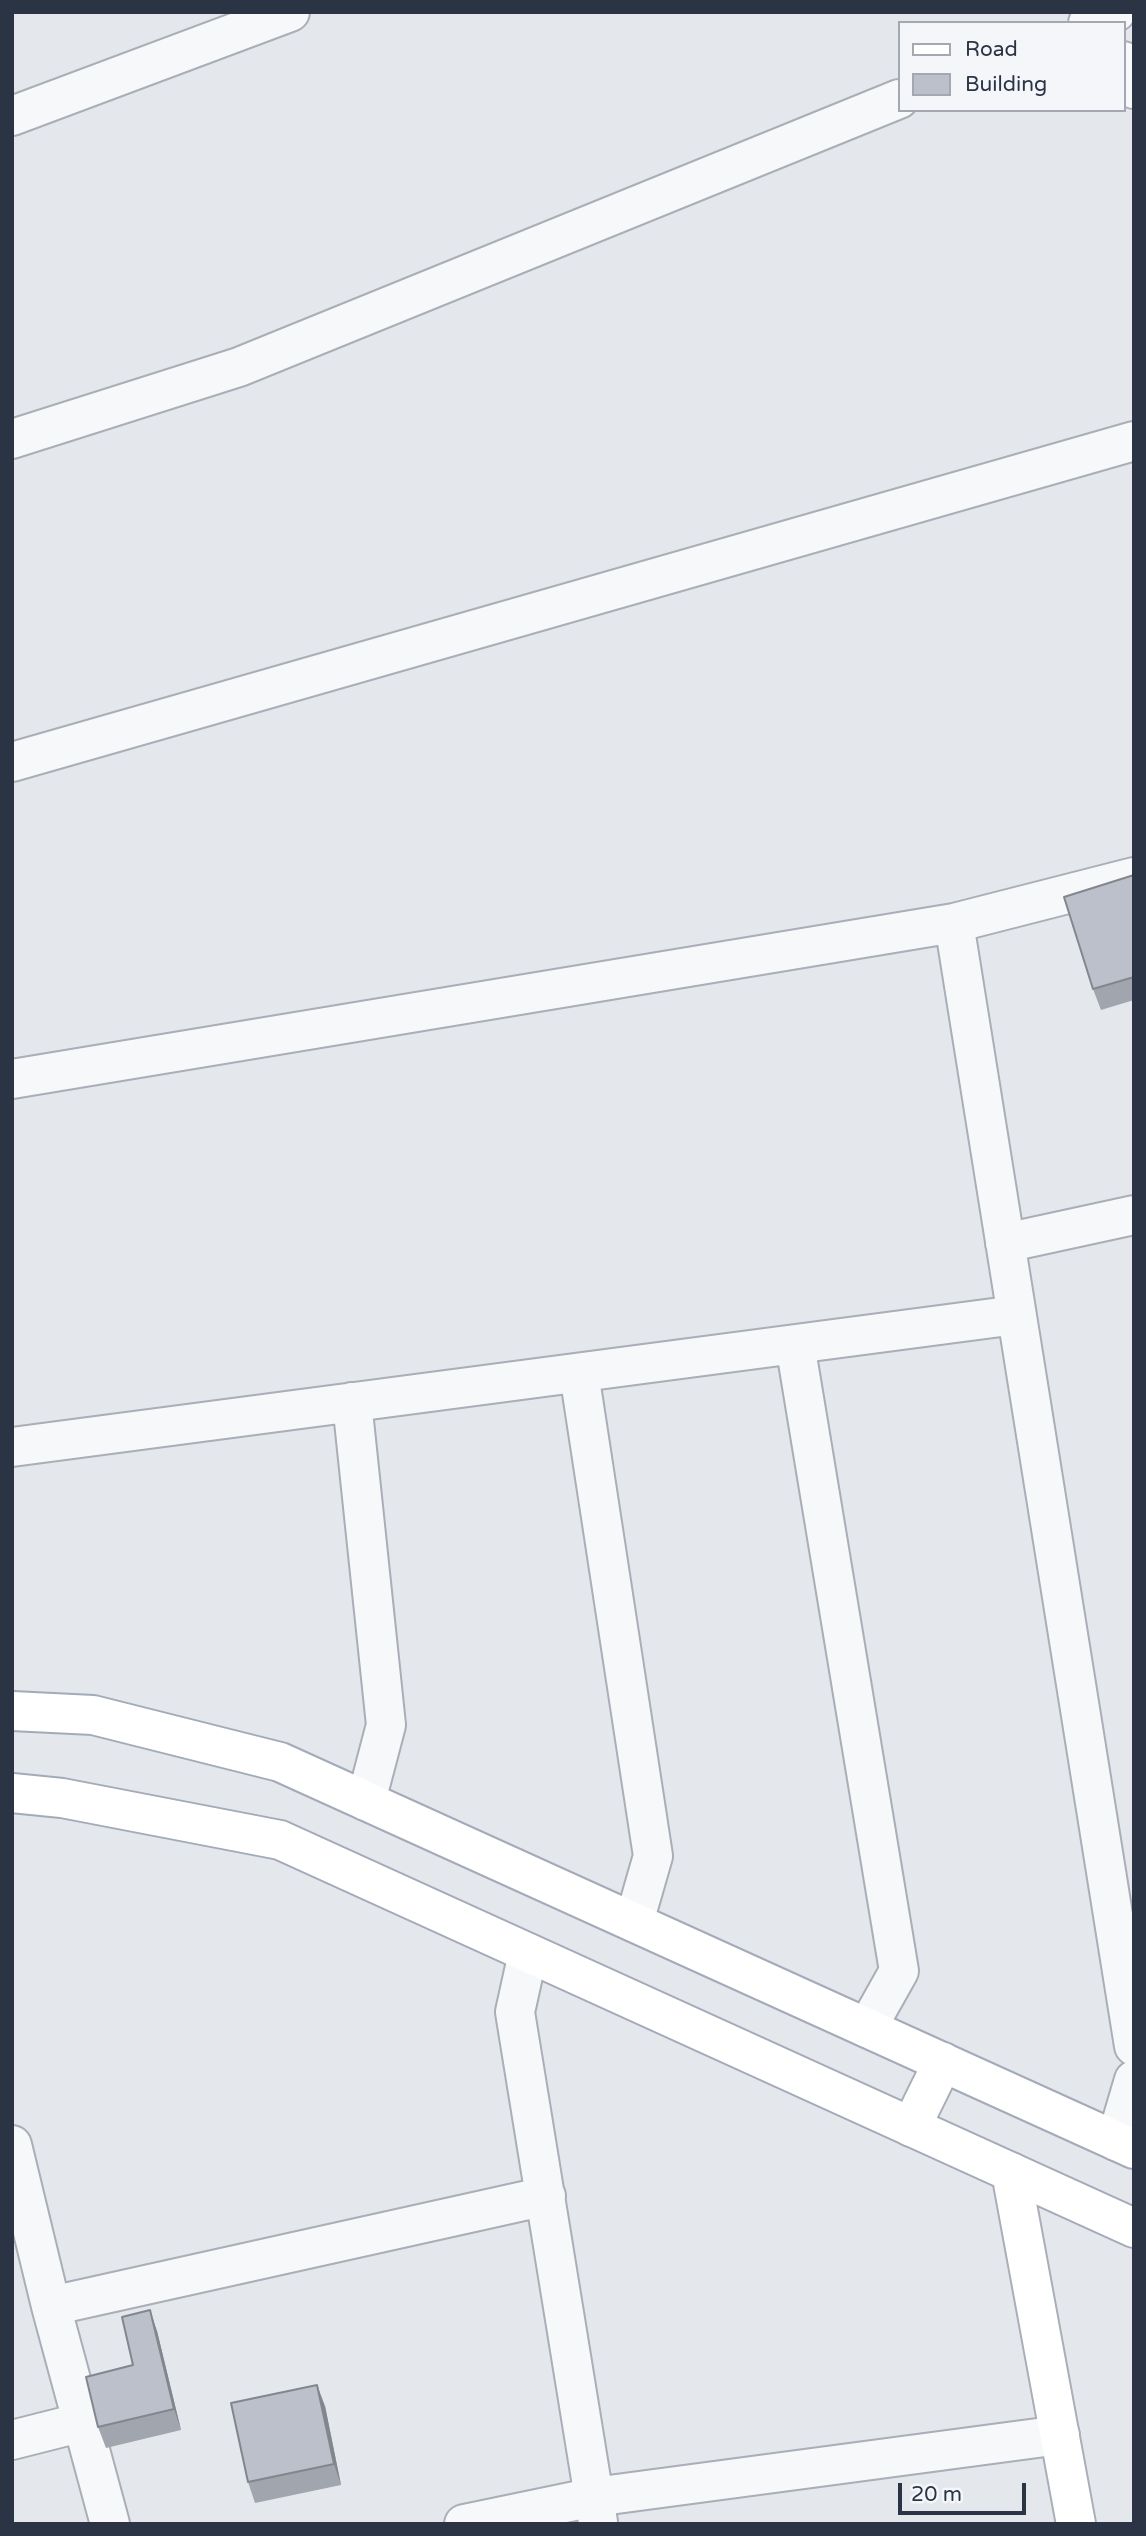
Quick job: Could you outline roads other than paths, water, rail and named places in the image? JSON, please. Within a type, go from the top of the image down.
[{"type":"main road","points":[[12,1711],[93,1715],[280,1762],[1125,2145]]},
{"type":"main road","points":[[12,1793],[62,1798],[280,1840],[1134,2228]]},
{"type":"main road","points":[[911,2127],[943,2062]]},
{"type":"main road","points":[[1012,2172],[1076,2524]]},
{"type":"street","points":[[12,116],[290,12]]},
{"type":"street","points":[[1125,66],[1134,89]]},
{"type":"street","points":[[12,439],[239,367],[898,99]]},
{"type":"street","points":[[12,762],[1134,441]]},
{"type":"street","points":[[12,1080],[954,923],[1134,877]]},
{"type":"street","points":[[954,923],[1134,2046]]},
{"type":"street","points":[[1005,1242],[1134,1215]]},
{"type":"street","points":[[12,1447],[1016,1315]]},
{"type":"street","points":[[795,1344],[900,1971],[867,2028]]},
{"type":"street","points":[[579,1373],[653,1856],[634,1922]]},
{"type":"street","points":[[352,1402],[386,1725],[366,1801]]},
{"type":"street","points":[[528,1953],[515,2012],[596,2511]]},
{"type":"street","points":[[1125,2145],[1134,2080]]},
{"type":"street","points":[[12,2145],[18,2186],[110,2524]]},
{"type":"street","points":[[51,2306],[546,2196]]},
{"type":"street","points":[[12,2440],[83,2422]]},
{"type":"street","points":[[464,2524],[596,2511],[1060,2435]]}]
